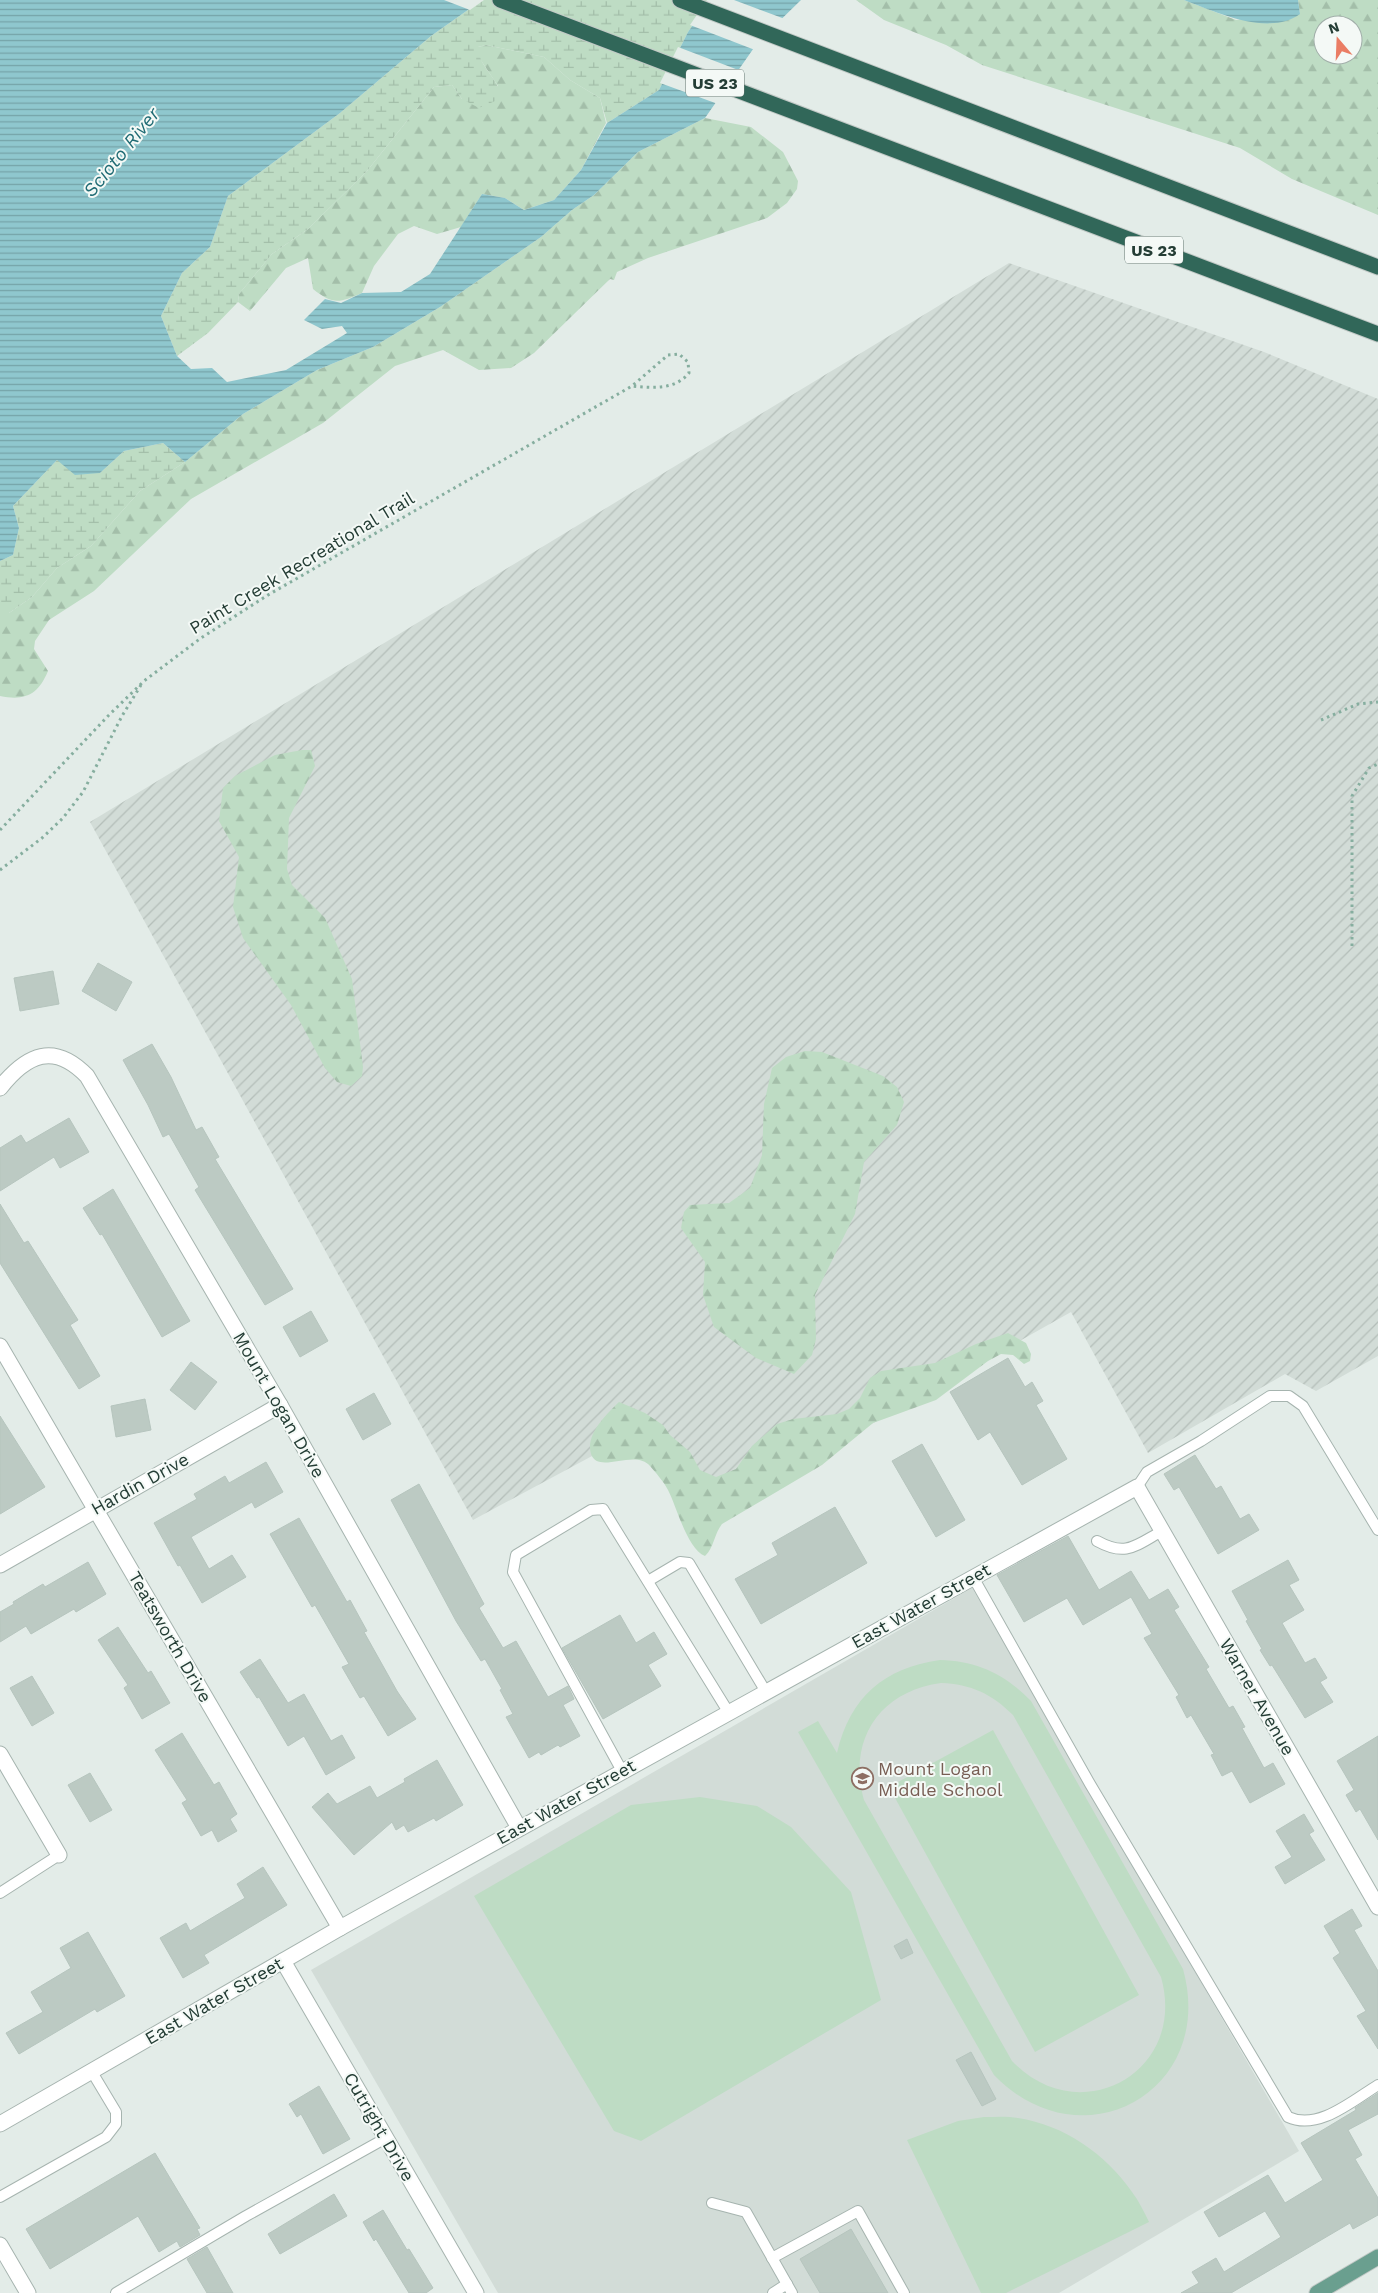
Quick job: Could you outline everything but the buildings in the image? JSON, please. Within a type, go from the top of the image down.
[{"type":"highway","name":"US 23","points":[[500,0],[930,166],[1378,334]]},
{"type":"highway","points":[[680,0],[1378,267]]},
{"type":"main road","points":[[1317,2293],[1378,2257]]},
{"type":"street","name":"Mount Logan Drive","points":[[0,1088],[12,1072],[27,1062],[43,1056],[58,1056],[74,1064],[87,1076],[280,1405],[519,1828]]},
{"type":"street","name":"Teatsworth Drive","points":[[0,1346],[340,1928]]},
{"type":"street","name":"Hardin Drive","points":[[0,1565],[280,1405]]},
{"type":"street","name":"East Water Street","points":[[0,2124],[340,1928],[1136,1487]]},
{"type":"street","name":"Warner Avenue","points":[[1136,1487],[1378,1907]]},
{"type":"street","points":[[0,1754],[59,1855]]},
{"type":"street","name":"Cutright Drive","points":[[283,1961],[476,2293]]},
{"type":"street","points":[[0,2245],[28,2293]]},
{"type":"lane","points":[[1136,1487],[1147,1472],[1201,1441],[1257,1403],[1270,1396],[1289,1396],[1304,1406],[1378,1530]]},
{"type":"lane","points":[[622,1771],[513,1572],[516,1555],[591,1510],[603,1509],[729,1713]]},
{"type":"lane","points":[[1097,1541],[1112,1549],[1125,1550],[1162,1531]]},
{"type":"lane","points":[[648,1581],[680,1562],[690,1563],[766,1692]]},
{"type":"lane","points":[[973,1577],[1090,1784],[1288,2117],[1298,2122],[1311,2122],[1326,2116],[1378,2086]]},
{"type":"lane","points":[[0,1893],[59,1855]]},
{"type":"lane","points":[[0,2197],[106,2138],[116,2124],[116,2112],[92,2072]]},
{"type":"lane","points":[[116,2293],[246,2216],[386,2138]]},
{"type":"lane","points":[[712,2203],[746,2212],[790,2289],[773,2293]]},
{"type":"lane","points":[[772,2258],[858,2211],[904,2293]]},
{"type":"path","name":"Paint Creek Recreational Trail","points":[[0,830],[108,716],[144,681],[201,638],[268,595],[632,386],[668,355],[680,354],[688,362],[689,373],[682,381],[668,386],[632,386]]},
{"type":"path","points":[[0,870],[42,838],[64,818],[83,792],[122,716],[144,681]]},
{"type":"path","points":[[1321,720],[1358,704],[1378,702]]},
{"type":"path","points":[[1352,946],[1352,796],[1369,768],[1378,764]]},
{"type":"shaded area","points":[[1009,263],[1264,352],[1378,399],[1378,1356],[1316,1391],[1285,1374],[1148,1453],[1071,1312],[703,1519],[646,1427],[473,1520],[90,822]]},
{"type":"shaded area","name":"Mount Logan Middle School","points":[[972,1588],[1299,2151],[1059,2293],[498,2293],[311,1970]]},
{"type":"green space","points":[[482,0],[710,0],[688,32],[659,90],[607,123],[600,98],[570,80],[544,57],[486,45],[478,47],[481,59],[500,93],[495,101],[479,108],[462,99],[452,85],[434,87],[367,171],[308,229],[272,254],[239,294],[238,302],[208,333],[177,356],[161,316],[182,273],[210,247],[228,196],[340,113],[431,36]]},
{"type":"green space","points":[[856,0],[1184,0],[1236,20],[1300,14],[1298,0],[1378,0],[1378,215],[1292,179],[1240,148],[982,65],[946,45],[884,20]]},
{"type":"green space","points":[[486,45],[544,57],[570,80],[600,98],[606,123],[581,170],[554,200],[524,210],[505,198],[482,194],[461,227],[437,234],[414,226],[398,234],[374,266],[362,293],[347,299],[331,300],[313,289],[308,258],[286,268],[250,311],[238,302],[239,294],[272,254],[308,229],[367,171],[434,87],[452,85],[462,99],[498,86],[478,56],[478,47]]},
{"type":"green space","points":[[705,118],[751,127],[783,152],[798,181],[797,189],[787,203],[767,218],[648,258],[617,272],[614,280],[610,279],[534,353],[511,368],[479,370],[443,350],[395,366],[323,423],[191,499],[94,591],[49,620],[35,641],[34,649],[48,671],[40,686],[24,697],[0,696],[0,613],[9,613],[32,597],[57,568],[91,546],[140,491],[185,462],[243,414],[317,370],[373,347],[440,307],[541,237],[572,210],[594,195],[638,152]]},
{"type":"green space","points":[[163,443],[185,462],[140,491],[91,546],[57,568],[32,597],[9,613],[0,613],[0,561],[13,555],[19,528],[13,506],[57,460],[100,473],[124,451]]},
{"type":"green space","points":[[311,750],[315,766],[289,818],[287,869],[292,885],[325,918],[352,979],[363,1067],[362,1076],[351,1086],[337,1082],[325,1068],[291,1005],[243,938],[233,907],[239,857],[219,821],[223,788],[235,776],[275,755]]},
{"type":"green space","points":[[805,1051],[822,1052],[883,1076],[897,1087],[904,1102],[897,1125],[864,1162],[855,1214],[815,1295],[816,1339],[812,1355],[794,1374],[756,1358],[714,1327],[703,1295],[705,1262],[681,1228],[684,1212],[690,1205],[729,1203],[750,1188],[762,1155],[764,1104],[772,1068],[786,1057]]},
{"type":"green space","points":[[1008,1333],[1026,1343],[1031,1354],[1030,1361],[1024,1364],[1013,1355],[1001,1354],[988,1361],[936,1400],[873,1423],[822,1465],[722,1524],[705,1556],[699,1552],[688,1537],[668,1490],[650,1466],[643,1461],[635,1459],[601,1462],[595,1460],[591,1454],[591,1439],[594,1432],[603,1418],[619,1402],[645,1413],[663,1425],[670,1435],[690,1452],[700,1470],[716,1477],[736,1469],[752,1446],[777,1424],[793,1419],[837,1414],[849,1409],[860,1398],[870,1378],[881,1371],[935,1363],[976,1344]]},
{"type":"green space","points":[[940,1660],[978,1666],[1001,1676],[1031,1701],[1183,1969],[1188,2012],[1180,2050],[1161,2080],[1134,2102],[1101,2114],[1065,2114],[1029,2102],[994,2075],[798,1732],[818,1721],[837,1753],[851,1716],[872,1688],[902,1670]],"holes":[[[941,1683],[962,1685],[989,1696],[1013,1715],[1161,1977],[1165,2011],[1159,2040],[1144,2064],[1122,2081],[1096,2091],[1068,2091],[1039,2082],[1012,2061],[864,1800],[860,1778],[860,1758],[865,1739],[873,1722],[885,1708],[901,1696],[919,1688]]]},
{"type":"green space","points":[[993,1730],[1139,1995],[1035,2052],[889,1787]]},
{"type":"green space","points":[[700,1797],[757,1806],[791,1827],[851,1892],[881,2000],[641,2141],[614,2131],[474,1896],[631,1805]]},
{"type":"green space","points":[[984,2117],[1014,2117],[1035,2122],[1052,2127],[1082,2143],[1110,2165],[1122,2178],[1137,2199],[1149,2222],[1006,2293],[981,2293],[907,2140],[958,2121]]},
{"type":"water","name":"Scioto River","points":[[0,0],[482,0],[431,36],[340,113],[228,196],[210,247],[182,273],[161,316],[177,356],[191,369],[212,368],[227,382],[286,370],[347,333],[342,326],[322,329],[304,320],[325,299],[341,303],[362,293],[401,292],[430,274],[482,194],[505,198],[524,210],[554,200],[581,170],[607,123],[659,90],[688,32],[710,0],[801,0],[758,42],[705,118],[638,152],[594,195],[572,210],[541,237],[440,307],[373,347],[317,370],[243,414],[185,462],[163,443],[124,451],[100,473],[75,475],[57,460],[13,506],[19,528],[13,555],[0,561]]},
{"type":"water","points":[[1184,0],[1298,0],[1300,14],[1287,20],[1273,23],[1258,23],[1226,16]]},
{"type":"pier","points":[[444,0],[484,0],[470,10]]},
{"type":"pier","points":[[707,0],[734,0],[785,19],[755,50],[690,25]]},
{"type":"pier","points":[[678,47],[741,71],[718,104],[660,83]]},
{"type":"place","name":"Mount Logan Middle School","points":[[862,1779]]}]
